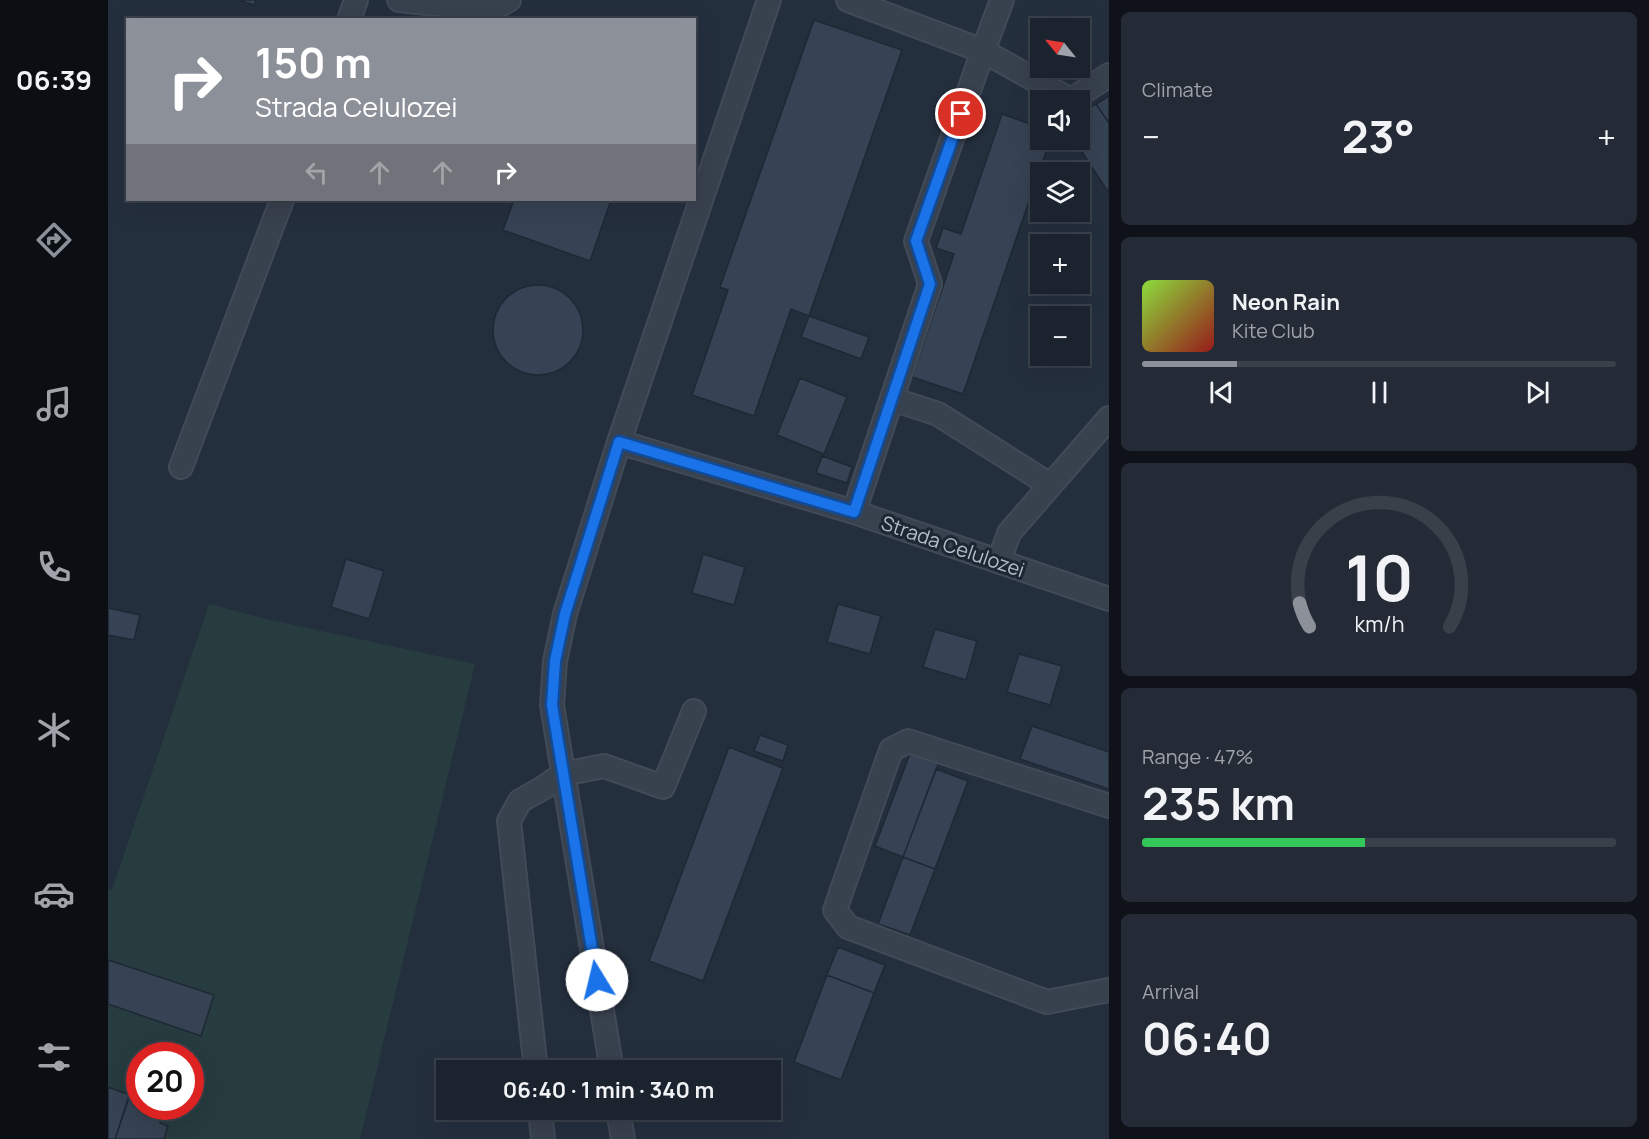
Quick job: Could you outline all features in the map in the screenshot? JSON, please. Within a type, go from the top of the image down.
[{"type":"lane","points":[[350,18],[356,0]]},
{"type":"lane","points":[[399,0],[491,10],[509,0]]},
{"type":"lane","points":[[610,1060],[552,705],[555,661],[565,614],[619,442],[769,0]]},
{"type":"lane","points":[[848,0],[983,51],[1071,100],[1109,75]]},
{"type":"lane","points":[[854,512],[930,284],[916,241],[1002,0]]},
{"type":"lane","points":[[181,467],[282,201]]},
{"type":"lane","points":[[892,399],[938,414],[1050,486]]},
{"type":"lane","points":[[999,561],[1009,533],[1109,418]]},
{"type":"lane","name":"Strada Celulozei","points":[[619,442],[854,512],[1109,598]]},
{"type":"lane","points":[[535,1060],[509,821],[520,801],[563,774],[604,766],[663,788],[694,711]]},
{"type":"lane","points":[[1109,806],[908,741],[891,750],[835,910],[848,927],[1047,1002],[1109,990]]},
{"type":"lane","points":[[541,1120],[543,1139]]},
{"type":"lane","points":[[620,1120],[623,1139]]},
{"type":"green space","points":[[209,604],[266,619],[475,664],[360,1139],[108,1139],[108,889],[112,890]]},
{"type":"building","points":[[238,0],[256,0],[254,5]]},
{"type":"building","points":[[814,20],[902,50],[809,316],[791,309],[754,416],[692,395],[728,290],[720,287]]},
{"type":"building","points":[[1109,96],[1109,123],[1096,104]]},
{"type":"building","points":[[1096,104],[1109,123],[1109,193],[1081,150],[1090,150],[1090,108]]},
{"type":"building","points":[[1002,114],[1030,124],[1030,150],[1047,150],[1042,162],[1030,162],[1030,198],[963,394],[912,377],[954,254],[936,248],[943,228],[961,234]]},
{"type":"building","points":[[514,201],[611,201],[590,261],[503,230]]},
{"type":"building","points":[[529,285],[547,285],[563,292],[576,305],[583,321],[583,339],[576,355],[563,368],[547,375],[529,375],[513,368],[500,355],[493,339],[493,321],[500,305],[513,292]]},
{"type":"building","points":[[809,316],[869,337],[861,359],[801,337]]},
{"type":"building","points":[[800,378],[847,397],[824,454],[777,435]]},
{"type":"building","points":[[822,456],[852,467],[847,483],[816,473]]},
{"type":"building","points":[[703,554],[745,567],[734,605],[692,593]]},
{"type":"building","points":[[346,559],[384,571],[369,619],[331,607]]},
{"type":"building","points":[[838,604],[881,616],[870,654],[827,642]]},
{"type":"building","points":[[108,608],[140,615],[134,640],[108,635]]},
{"type":"building","points":[[935,629],[977,641],[966,680],[923,667]]},
{"type":"building","points":[[1019,654],[1062,666],[1050,705],[1007,692]]},
{"type":"building","points":[[1032,726],[1109,752],[1109,789],[1020,759]]},
{"type":"building","points":[[760,735],[788,745],[783,761],[754,751]]},
{"type":"building","points":[[729,747],[783,768],[703,981],[649,961]]},
{"type":"building","points":[[911,751],[939,762],[903,857],[875,846]]},
{"type":"building","points":[[936,769],[968,781],[935,869],[903,857]]},
{"type":"building","points":[[903,857],[935,869],[910,935],[878,924]]},
{"type":"building","points":[[838,947],[885,965],[874,993],[827,975]]},
{"type":"building","points":[[108,960],[214,995],[201,1036],[108,1004]]},
{"type":"building","points":[[827,975],[874,993],[841,1080],[794,1062]]},
{"type":"building","points":[[108,1087],[126,1094],[126,1107],[115,1139],[108,1139]]},
{"type":"building","points":[[126,1105],[126,1120],[161,1120],[160,1123],[168,1126],[164,1139],[115,1139]]},
{"type":"route","points":[[597,980],[552,705],[555,661],[565,614],[619,442],[854,512],[930,284],[916,241],[961,114]]}]
